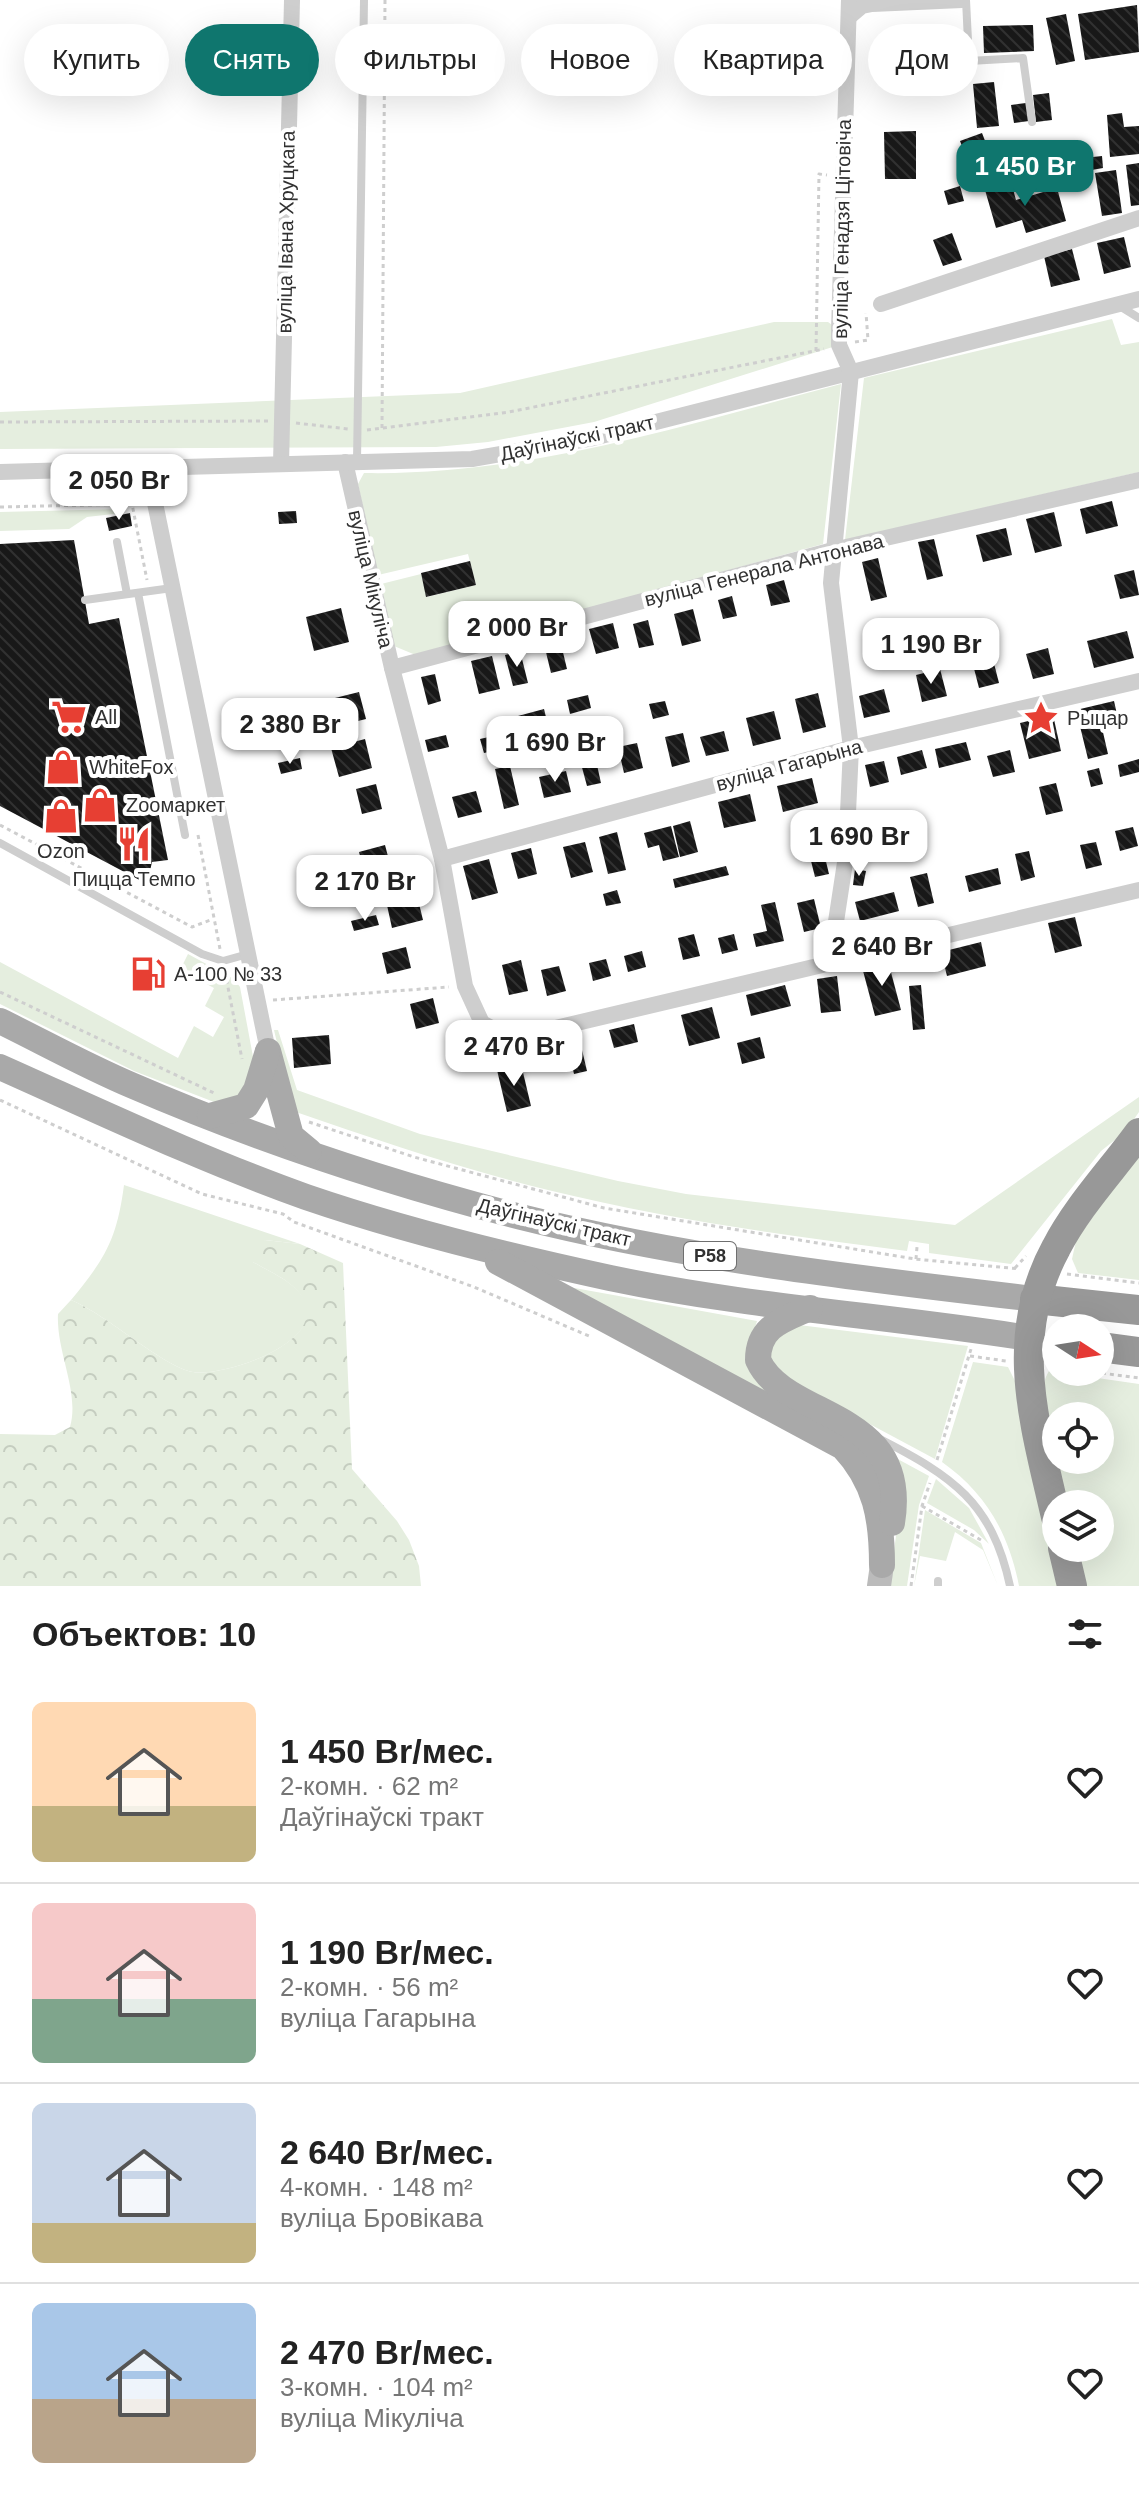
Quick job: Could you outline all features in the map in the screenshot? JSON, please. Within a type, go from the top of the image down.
[{"type":"highway","points":[[1042,1335],[1035,1299],[1057,1245],[1139,1133]]},
{"type":"highway","name":"Даўгінаўскі тракт","points":[[1035,1299],[1139,1310]]},
{"type":"highway","points":[[1042,1344],[1029,1399],[1050,1490]]},
{"type":"highway","points":[[1114,1349],[1139,1352]]},
{"type":"highway","points":[[1066,1562],[1072,1586]]},
{"type":"main road","name":"Даўгінаўскі тракт","points":[[0,1021],[129,1085],[210,1116],[316,1155],[522,1217],[666,1248],[812,1271],[1035,1299]]},
{"type":"main road","points":[[210,1116],[246,1106],[256,1090],[268,1051]]},
{"type":"main road","points":[[268,1051],[281,1112],[291,1136],[316,1155]]},
{"type":"main road","name":"Даўгінаўскі тракт","points":[[0,1067],[133,1127],[306,1197],[464,1244],[613,1278],[1042,1340]]},
{"type":"main road","name":"Р58","points":[[464,1244],[843,1447],[855,1459],[875,1495],[882,1530],[881,1576]]},
{"type":"main road","name":"Р58","points":[[811,1308],[771,1325],[762,1336],[758,1360],[771,1380],[853,1425],[877,1453],[891,1478],[893,1518],[881,1576]]},
{"type":"street","name":"вуліца Івана Хруцкага","points":[[281,464],[292,0]]},
{"type":"street","points":[[849,8],[964,0]]},
{"type":"street","name":"вуліца Генадзя Цітовіча","points":[[830,961],[846,856],[851,748],[831,583],[851,372],[839,345],[841,175],[849,8]]},
{"type":"street","points":[[881,304],[1139,218]]},
{"type":"street","name":"Даўгінаўскі тракт","points":[[0,472],[472,459],[559,445],[1139,299]]},
{"type":"street","name":"вуліца Мікуліча","points":[[351,462],[392,668],[442,859],[465,986],[482,1023],[501,1033],[526,1035],[830,961]]},
{"type":"street","points":[[148,469],[268,1051]]},
{"type":"street","name":"вуліца Генерала Антонава","points":[[392,668],[833,550],[1139,480]]},
{"type":"street","name":"вуліца Гагарына","points":[[442,859],[851,748],[1139,681]]},
{"type":"street","points":[[830,961],[1139,890]]},
{"type":"lane","points":[[351,462],[359,431],[364,0]]},
{"type":"lane","points":[[964,0],[969,61],[1023,58],[1032,122]]},
{"type":"lane","points":[[1117,304],[1139,318]]},
{"type":"lane","points":[[117,542],[127,594]]},
{"type":"lane","points":[[85,600],[172,588]]},
{"type":"lane","points":[[138,593],[185,835]]},
{"type":"lane","points":[[0,843],[202,954],[223,961],[248,954]]},
{"type":"lane","points":[[853,1425],[935,1468],[963,1489],[986,1516],[1004,1560],[1010,1586]]},
{"type":"path","points":[[382,428],[385,0]]},
{"type":"path","points":[[0,422],[282,421],[359,431],[382,428],[563,402],[868,340],[866,308],[881,304]]},
{"type":"path","points":[[0,825],[192,927],[214,919]]},
{"type":"path","points":[[257,1001],[465,986]]},
{"type":"path","points":[[0,992],[171,1075],[246,1106]]},
{"type":"path","points":[[0,1100],[202,1194],[283,1214],[294,1222],[474,1287],[590,1337]]},
{"type":"path","points":[[281,1112],[414,1157],[604,1208],[915,1259],[1015,1268]]},
{"type":"path","points":[[1102,1279],[1139,1283]]},
{"type":"path","points":[[911,1586],[922,1506],[970,1356]]},
{"type":"path","points":[[1114,1375],[1139,1378]]},
{"type":"path","points":[[922,1506],[972,1532],[988,1546]]},
{"type":"green space","points":[[1112,319],[1121,345],[1139,342],[1139,472],[845,540],[864,378]]},
{"type":"green space","points":[[774,322],[828,322],[839,330],[839,345],[594,422],[488,442],[436,447],[0,449],[0,412],[460,393]]},
{"type":"green space","points":[[841,384],[823,544],[418,656],[394,646],[381,584],[421,574],[427,597],[476,585],[468,554],[378,575],[358,484],[364,473],[425,472],[546,457],[664,431]]},
{"type":"green space","points":[[122,509],[122,513],[87,517],[69,529],[0,531],[0,512]]},
{"type":"green space","points":[[188,954],[234,979],[240,987],[257,1078],[227,1107],[134,1071],[0,1004],[0,962],[178,1058],[194,1026],[213,1037],[224,1017],[205,1006],[214,988],[180,970]]},
{"type":"green space","points":[[274,1030],[278,1030],[297,1090],[420,1134],[686,1194],[955,1225],[1139,1097],[1139,1112],[1125,1132],[1101,1151],[1011,1264],[929,1253],[929,1244],[909,1241],[907,1251],[682,1218],[548,1190],[420,1154],[293,1111]]},
{"type":"green space","points":[[1139,1150],[1139,1280],[1078,1273],[1072,1259],[1076,1241]]},
{"type":"green space","points":[[124,1185],[300,1244],[265,1240],[253,1262],[283,1279],[302,1296],[307,1318],[299,1332],[267,1355],[246,1363],[226,1369],[193,1372],[166,1361],[71,1300],[108,1247],[118,1220]]},
{"type":"green space","points":[[265,1240],[300,1244],[343,1263],[352,1469],[397,1521],[409,1540],[419,1566],[421,1586],[0,1586],[0,1434],[55,1435],[70,1427],[72,1400],[60,1343],[58,1314],[71,1300],[166,1361],[193,1372],[226,1369],[246,1363],[285,1344],[299,1332],[306,1318],[305,1303],[296,1289],[253,1262],[250,1252],[255,1244]]},
{"type":"green space","points":[[569,1287],[757,1321],[749,1348],[856,1441]]},
{"type":"green space","points":[[799,1325],[968,1346],[935,1459],[780,1376],[771,1366],[771,1338]]},
{"type":"green space","points":[[973,1362],[1008,1367],[1019,1389],[1042,1494],[1042,1562],[1057,1562],[1062,1586],[1019,1586],[1009,1549],[993,1516],[971,1487],[942,1462]]},
{"type":"green space","points":[[1114,1380],[1139,1384],[1139,1586],[1084,1586],[1078,1562],[1114,1562],[1114,1490],[1061,1490],[1057,1474],[1114,1474],[1114,1402],[1042,1400],[1044,1386],[1114,1386]]},
{"type":"green space","points":[[894,1457],[929,1476],[919,1505],[907,1586],[889,1586],[899,1515]]},
{"type":"green space","points":[[936,1479],[969,1508],[989,1544],[974,1530],[927,1503]]},
{"type":"green space","points":[[925,1510],[981,1543],[998,1586],[983,1550],[955,1532],[946,1561],[920,1556],[914,1586]]},
{"type":"building","points":[[1137,5],[1139,52],[1085,60],[1078,14]]},
{"type":"building","points":[[1066,14],[1075,61],[1056,65],[1046,18]]},
{"type":"building","points":[[1033,25],[1034,51],[984,53],[983,26]]},
{"type":"building","points":[[994,82],[999,126],[977,128],[974,96],[978,96],[978,84]]},
{"type":"building","points":[[1049,93],[1052,120],[1036,122],[1033,95]]},
{"type":"building","points":[[1026,103],[1029,121],[1014,123],[1011,105]]},
{"type":"building","points":[[1122,113],[1124,127],[1139,126],[1139,154],[1110,157],[1107,115]]},
{"type":"building","points":[[916,131],[916,179],[885,179],[884,132]]},
{"type":"building","points":[[982,133],[989,151],[1002,146],[1007,159],[988,166],[983,153],[967,159],[960,141]]},
{"type":"building","points":[[1102,156],[1103,168],[1086,171],[1084,158]]},
{"type":"building","points":[[1139,163],[1139,205],[1131,206],[1126,165]]},
{"type":"building","points":[[1080,169],[1085,186],[1074,189],[1069,173]]},
{"type":"building","points":[[1116,170],[1122,213],[1102,216],[1095,173]]},
{"type":"building","points":[[1011,182],[1016,200],[1057,188],[1066,221],[1026,233],[1022,220],[996,228],[985,190]]},
{"type":"building","points":[[960,186],[964,201],[948,205],[944,191]]},
{"type":"building","points":[[952,233],[962,260],[943,266],[933,240]]},
{"type":"building","points":[[1124,237],[1131,267],[1104,274],[1097,243]]},
{"type":"building","points":[[1072,249],[1080,280],[1051,287],[1044,256]]},
{"type":"building","points":[[1112,501],[1118,526],[1086,534],[1080,509]]},
{"type":"building","points":[[296,511],[297,523],[279,524],[278,512]]},
{"type":"building","points":[[1054,512],[1062,546],[1035,553],[1026,519]]},
{"type":"building","points":[[130,513],[132,526],[109,531],[106,518]]},
{"type":"building","points":[[1006,528],[1012,555],[983,562],[976,535]]},
{"type":"building","points":[[934,539],[943,576],[927,580],[918,542]]},
{"type":"building","name":"All","points":[[74,540],[89,624],[119,618],[168,860],[152,862],[147,884],[0,806],[0,544]]},
{"type":"building","points":[[878,558],[887,597],[871,601],[862,562]]},
{"type":"building","points":[[470,561],[476,585],[426,597],[421,573]]},
{"type":"building","points":[[1134,570],[1139,595],[1120,599],[1114,575]]},
{"type":"building","points":[[784,580],[790,602],[771,606],[766,585]]},
{"type":"building","points":[[732,596],[737,616],[723,619],[718,600]]},
{"type":"building","points":[[341,608],[349,642],[314,651],[306,617]]},
{"type":"building","points":[[693,609],[701,641],[682,646],[674,614]]},
{"type":"building","points":[[648,620],[654,645],[639,648],[633,624]]},
{"type":"building","points":[[613,623],[619,648],[596,654],[589,629]]},
{"type":"building","points":[[1127,631],[1134,658],[1094,668],[1087,641]]},
{"type":"building","points":[[560,640],[567,669],[551,673],[544,644]]},
{"type":"building","points":[[989,644],[999,683],[979,688],[969,649]]},
{"type":"building","points":[[1048,648],[1054,674],[1033,679],[1026,654]]},
{"type":"building","points":[[520,651],[528,683],[513,686],[505,655]]},
{"type":"building","points":[[492,656],[500,689],[479,694],[471,661]]},
{"type":"building","points":[[940,669],[947,696],[922,702],[916,675]]},
{"type":"building","points":[[435,674],[441,701],[428,705],[421,677]]},
{"type":"building","points":[[884,689],[890,712],[864,718],[859,696]]},
{"type":"building","points":[[359,692],[366,719],[342,725],[335,698]]},
{"type":"building","points":[[818,693],[826,727],[803,733],[795,699]]},
{"type":"building","points":[[588,695],[591,708],[570,714],[567,700]]},
{"type":"building","points":[[665,701],[669,715],[653,719],[649,704]]},
{"type":"building","points":[[1114,701],[1119,723],[1102,728],[1108,754],[1088,759],[1076,710]]},
{"type":"building","points":[[544,709],[548,725],[522,731],[518,716]]},
{"type":"building","points":[[774,711],[781,739],[753,746],[746,718]]},
{"type":"building","points":[[1053,715],[1061,751],[1029,759],[1020,723]]},
{"type":"building","points":[[724,731],[729,751],[706,756],[700,737]]},
{"type":"building","points":[[683,733],[690,762],[672,767],[665,737]]},
{"type":"building","points":[[502,734],[505,748],[484,753],[480,739]]},
{"type":"building","points":[[446,735],[449,747],[428,752],[425,740]]},
{"type":"building","points":[[365,739],[372,768],[339,777],[331,748]]},
{"type":"building","points":[[966,742],[971,760],[939,768],[935,749]]},
{"type":"building","points":[[637,743],[643,768],[624,773],[618,747]]},
{"type":"building","points":[[922,750],[927,768],[901,775],[897,757]]},
{"type":"building","points":[[1010,750],[1015,772],[993,777],[987,756]]},
{"type":"building","points":[[595,756],[601,783],[587,786],[580,760]]},
{"type":"building","points":[[300,758],[302,769],[281,774],[278,763]]},
{"type":"building","points":[[1139,759],[1139,772],[1120,777],[1118,765]]},
{"type":"building","points":[[884,761],[889,782],[870,787],[865,765]]},
{"type":"building","points":[[510,766],[519,805],[504,809],[495,769]]},
{"type":"building","points":[[1099,768],[1103,784],[1091,787],[1087,771]]},
{"type":"building","points":[[566,771],[571,792],[544,798],[539,777]]},
{"type":"building","points":[[812,778],[818,803],[783,812],[777,786]]},
{"type":"building","points":[[1056,783],[1063,811],[1046,815],[1039,787]]},
{"type":"building","points":[[376,784],[382,809],[362,814],[356,789]]},
{"type":"building","points":[[476,791],[482,812],[458,818],[452,797]]},
{"type":"building","points":[[750,794],[756,821],[724,828],[718,802]]},
{"type":"building","points":[[690,821],[698,852],[680,857],[673,826]]},
{"type":"building","points":[[671,826],[679,857],[663,861],[659,845],[648,848],[644,833]]},
{"type":"building","points":[[1133,827],[1138,846],[1120,851],[1115,831]]},
{"type":"building","points":[[617,832],[626,870],[608,874],[599,837]]},
{"type":"building","points":[[585,842],[593,872],[571,878],[563,847]]},
{"type":"building","points":[[1096,842],[1102,865],[1086,869],[1080,845]]},
{"type":"building","points":[[385,845],[391,868],[365,875],[359,852]]},
{"type":"building","points":[[531,848],[537,874],[518,879],[511,853]]},
{"type":"building","points":[[823,849],[829,874],[815,877],[809,853]]},
{"type":"building","points":[[1029,851],[1035,877],[1021,881],[1015,854]]},
{"type":"building","points":[[489,859],[498,893],[472,900],[463,866]]},
{"type":"building","points":[[726,866],[729,875],[675,888],[673,879]]},
{"type":"building","points":[[998,868],[1001,884],[969,892],[965,876]]},
{"type":"building","points":[[855,869],[866,871],[863,886],[853,885]]},
{"type":"building","points":[[927,873],[934,903],[918,907],[910,877]]},
{"type":"building","points":[[413,879],[423,920],[392,928],[383,887]]},
{"type":"building","points":[[617,890],[621,903],[606,906],[603,894]]},
{"type":"building","points":[[894,892],[899,911],[860,921],[855,902]]},
{"type":"building","points":[[814,899],[821,928],[804,932],[797,903]]},
{"type":"building","points":[[775,902],[784,941],[756,947],[753,934],[767,931],[761,905]]},
{"type":"building","points":[[376,915],[379,925],[354,931],[351,921]]},
{"type":"building","points":[[1075,917],[1082,946],[1055,953],[1048,923]]},
{"type":"building","points":[[694,934],[700,956],[683,960],[678,938]]},
{"type":"building","points":[[734,934],[738,950],[722,954],[718,938]]},
{"type":"building","points":[[981,942],[986,966],[947,976],[941,952]]},
{"type":"building","points":[[406,947],[411,968],[387,974],[382,953]]},
{"type":"building","points":[[642,951],[646,967],[628,972],[624,956]]},
{"type":"building","points":[[606,959],[611,976],[593,981],[589,963]]},
{"type":"building","points":[[521,960],[528,991],[509,995],[502,965]]},
{"type":"building","points":[[888,961],[901,1010],[875,1016],[862,967]]},
{"type":"building","points":[[559,966],[566,991],[547,996],[541,970]]},
{"type":"building","points":[[837,976],[841,1011],[821,1013],[817,979]]},
{"type":"building","points":[[785,985],[791,1006],[751,1016],[746,995]]},
{"type":"building","points":[[921,985],[925,1029],[913,1030],[909,986]]},
{"type":"building","points":[[433,998],[439,1023],[416,1029],[410,1004]]},
{"type":"building","points":[[712,1007],[720,1038],[689,1046],[681,1015]]},
{"type":"building","points":[[634,1024],[638,1042],[614,1048],[609,1030]]},
{"type":"building","points":[[578,1033],[587,1071],[574,1074],[565,1036]]},
{"type":"building","points":[[329,1035],[331,1064],[294,1068],[292,1038]]},
{"type":"building","points":[[760,1037],[765,1058],[742,1064],[737,1043]]},
{"type":"building","points":[[521,1064],[531,1106],[507,1112],[497,1070]]},
{"type":"place","name":"All","points":[[69,717]]},
{"type":"place","name":"Рыцар","points":[[1041,718]]},
{"type":"place","name":"WhiteFox","points":[[63,767]]},
{"type":"place","name":"Zooмаркет","points":[[100,805]]},
{"type":"place","name":"Ozon","points":[[61,816]]},
{"type":"place","name":"Пицца Темпо","points":[[134,844]]},
{"type":"place","name":"А-100 № 33","points":[[148,974]]}]
